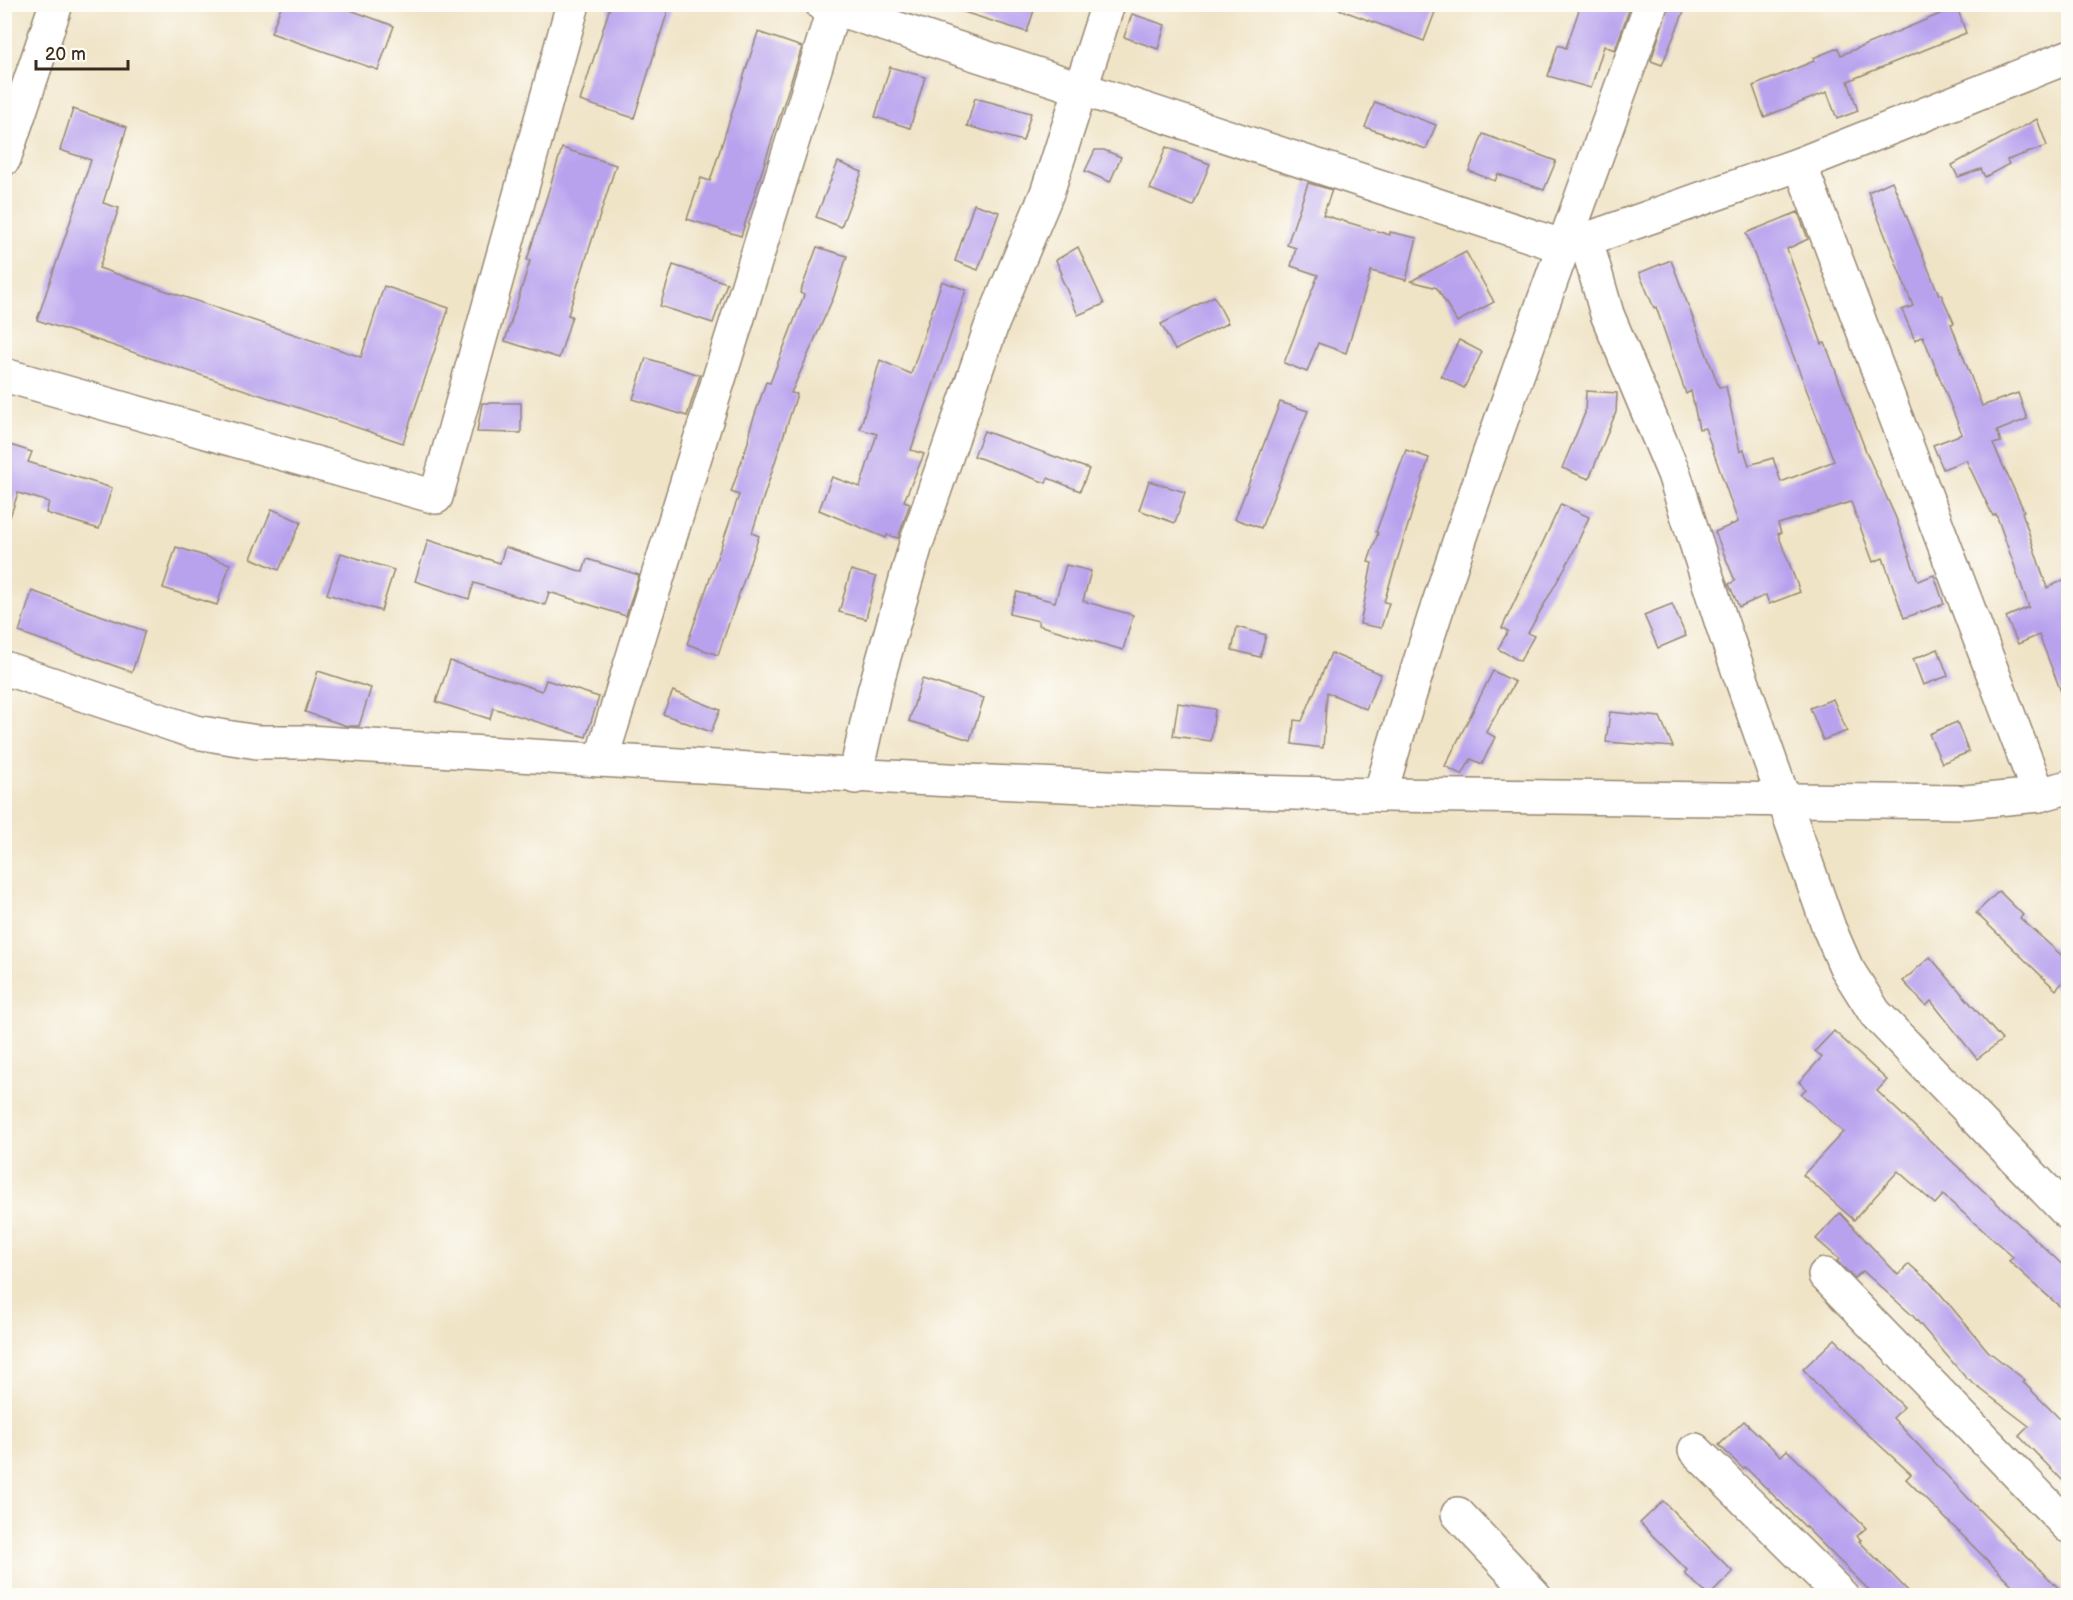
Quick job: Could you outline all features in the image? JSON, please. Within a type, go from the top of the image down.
[{"type":"street","points":[[4,159],[56,4]]},
{"type":"street","points":[[4,375],[436,497],[573,4]]},
{"type":"street","points":[[855,777],[874,692],[916,544],[992,324],[1047,193],[1108,4]]},
{"type":"street","points":[[1380,795],[1415,670],[1479,480],[1576,244],[1651,4]]},
{"type":"street","points":[[601,760],[830,6],[1081,89],[1576,244],[1800,164],[2068,57]]},
{"type":"street","points":[[4,668],[195,732],[257,742],[319,743],[855,777],[1380,795],[1785,798],[1965,802],[2054,791],[1800,164]]},
{"type":"street","points":[[1576,244],[1674,474],[1722,624],[1829,928],[1846,967],[1875,1013],[2068,1213]]},
{"type":"street","points":[[1825,1275],[2068,1526]]},
{"type":"street","points":[[1695,1450],[1842,1596]]},
{"type":"street","points":[[1458,1514],[1535,1596]]},
{"type":"building","points":[[282,4],[334,4],[394,26],[378,70],[271,33]]},
{"type":"building","points":[[611,4],[670,4],[634,118],[580,101]]},
{"type":"building","points":[[958,4],[1036,4],[1027,32],[957,10]]},
{"type":"building","points":[[1333,4],[1438,4],[1424,41],[1333,7]]},
{"type":"building","points":[[1581,4],[1631,4],[1615,50],[1604,46],[1591,88],[1548,76],[1558,45],[1566,48]]},
{"type":"building","points":[[1669,4],[1687,4],[1662,65],[1651,61]]},
{"type":"building","points":[[1957,7],[1966,33],[1848,81],[1858,111],[1837,119],[1827,92],[1764,117],[1753,86],[1814,61],[1813,58],[1838,48],[1841,55]]},
{"type":"building","points":[[1132,14],[1165,25],[1158,49],[1124,37]]},
{"type":"building","points":[[758,32],[802,47],[741,236],[687,219],[701,178],[710,181]]},
{"type":"building","points":[[890,67],[925,77],[910,128],[875,117]]},
{"type":"building","points":[[975,98],[1031,113],[1023,141],[967,126]]},
{"type":"building","points":[[1375,102],[1436,125],[1426,149],[1365,127]]},
{"type":"building","points":[[73,109],[127,127],[103,203],[119,208],[99,268],[361,357],[384,286],[449,308],[403,443],[37,320],[91,160],[60,150]]},
{"type":"building","points":[[2037,119],[2047,146],[2007,160],[2009,164],[1985,177],[1981,169],[1958,177],[1952,165]]},
{"type":"building","points":[[1483,134],[1556,161],[1544,190],[1498,174],[1495,181],[1469,171]]},
{"type":"building","points":[[1166,147],[1210,164],[1193,206],[1150,189]]},
{"type":"building","points":[[562,148],[616,165],[568,315],[572,316],[559,358],[505,341],[530,261],[527,260]]},
{"type":"building","points":[[1095,150],[1104,150],[1121,157],[1110,182],[1085,171]]},
{"type":"building","points":[[838,162],[862,172],[841,227],[816,217]]},
{"type":"building","points":[[1892,181],[1939,295],[1941,294],[1954,323],[1951,324],[1982,406],[2018,393],[2027,419],[1997,431],[2001,442],[1993,444],[2024,511],[2022,512],[2047,588],[2068,578],[2068,702],[2065,702],[2039,635],[2018,644],[2006,617],[2029,607],[1996,514],[1993,516],[1966,460],[1943,469],[1933,445],[1962,434],[1923,336],[1915,340],[1902,310],[1913,306],[1868,192]]},
{"type":"building","points":[[1308,183],[1332,190],[1323,215],[1390,235],[1390,232],[1417,238],[1406,280],[1371,271],[1346,353],[1318,343],[1307,372],[1284,363],[1318,275],[1291,266],[1296,248],[1287,245]]},
{"type":"building","points":[[974,204],[999,212],[978,270],[955,261]]},
{"type":"building","points":[[1798,212],[1808,239],[1787,249],[1822,344],[1825,343],[1867,454],[1896,518],[1918,581],[1934,575],[1944,604],[1904,618],[1883,558],[1873,562],[1851,502],[1778,524],[1781,533],[1778,534],[1800,592],[1769,604],[1766,595],[1739,607],[1729,584],[1735,581],[1715,532],[1738,522],[1705,428],[1699,429],[1691,391],[1686,394],[1656,307],[1654,308],[1639,273],[1671,260],[1719,387],[1726,386],[1740,452],[1744,450],[1749,465],[1773,458],[1781,482],[1834,461],[1746,233]]},
{"type":"building","points":[[817,247],[847,256],[834,296],[791,393],[797,394],[752,533],[759,536],[718,655],[687,644],[739,495],[731,492],[748,442],[750,429],[766,382],[770,383],[804,295],[800,293]]},
{"type":"building","points":[[1078,247],[1104,304],[1078,315],[1060,275],[1062,274],[1056,260]]},
{"type":"building","points":[[1466,252],[1494,302],[1457,322],[1437,288],[1411,281]]},
{"type":"building","points":[[673,265],[727,283],[713,323],[660,306]]},
{"type":"building","points":[[942,281],[966,290],[911,450],[924,454],[904,501],[910,503],[898,538],[887,535],[886,538],[819,510],[832,477],[860,487],[877,434],[860,429],[880,360],[911,374]]},
{"type":"building","points":[[1214,296],[1228,323],[1175,350],[1161,324]]},
{"type":"building","points":[[1459,340],[1482,352],[1464,388],[1441,376]]},
{"type":"building","points":[[646,358],[700,375],[687,416],[633,399]]},
{"type":"building","points":[[1586,391],[1617,393],[1616,412],[1589,479],[1562,468],[1585,413]]},
{"type":"building","points":[[1280,402],[1308,411],[1261,528],[1235,519]]},
{"type":"building","points":[[482,403],[521,403],[521,433],[477,432]]},
{"type":"building","points":[[984,431],[1089,469],[1080,491],[1048,478],[1046,483],[974,456]]},
{"type":"building","points":[[4,443],[32,452],[28,462],[112,488],[99,529],[46,513],[49,502],[18,493],[9,520],[4,519]]},
{"type":"building","points":[[1406,450],[1429,458],[1384,602],[1389,603],[1381,628],[1360,624],[1372,563],[1368,562],[1378,533],[1376,532]]},
{"type":"building","points":[[1149,481],[1185,492],[1175,523],[1139,510]]},
{"type":"building","points":[[1561,504],[1589,517],[1572,555],[1528,633],[1534,636],[1520,661],[1498,649],[1508,631],[1502,628]]},
{"type":"building","points":[[272,509],[301,522],[279,570],[251,558]]},
{"type":"building","points":[[428,540],[500,563],[505,547],[583,572],[587,559],[639,575],[626,616],[549,592],[545,605],[474,583],[469,599],[415,581]]},
{"type":"building","points":[[176,547],[230,564],[217,605],[163,588]]},
{"type":"building","points":[[341,553],[394,570],[381,611],[327,594]]},
{"type":"building","points":[[1066,565],[1091,571],[1083,601],[1133,615],[1123,650],[1038,625],[1039,621],[1009,614],[1017,592],[1055,602]]},
{"type":"building","points":[[851,570],[876,577],[866,619],[839,612]]},
{"type":"building","points":[[32,591],[145,631],[132,672],[19,632]]},
{"type":"building","points":[[1672,604],[1686,636],[1658,648],[1644,615]]},
{"type":"building","points":[[1237,627],[1266,635],[1260,657],[1232,650]]},
{"type":"building","points":[[1938,649],[1948,676],[1923,685],[1913,659]]},
{"type":"building","points":[[1331,653],[1381,674],[1366,709],[1327,692],[1323,748],[1292,744],[1294,720],[1302,721]]},
{"type":"building","points":[[450,661],[542,691],[546,680],[599,697],[586,737],[493,708],[490,719],[436,702]]},
{"type":"building","points":[[318,671],[371,688],[359,726],[347,726],[305,712]]},
{"type":"building","points":[[1493,671],[1515,682],[1486,732],[1495,737],[1482,764],[1471,759],[1462,775],[1445,766]]},
{"type":"building","points":[[922,679],[984,698],[970,740],[909,721]]},
{"type":"building","points":[[673,691],[720,710],[711,732],[663,714]]},
{"type":"building","points":[[1833,699],[1847,731],[1823,740],[1810,708]]},
{"type":"building","points":[[1178,703],[1215,709],[1211,741],[1173,736]]},
{"type":"building","points":[[1610,712],[1660,717],[1673,747],[1606,742]]},
{"type":"building","points":[[1957,722],[1969,752],[1942,763],[1929,734]]},
{"type":"building","points":[[1999,891],[2023,915],[2020,918],[2068,961],[2068,976],[2056,990],[1976,913]]},
{"type":"building","points":[[1930,957],[2002,1040],[1977,1059],[1931,1001],[1926,1006],[1903,981]]},
{"type":"building","points":[[1834,1031],[1887,1080],[1877,1091],[2068,1270],[2068,1314],[2009,1261],[2013,1257],[1943,1195],[1935,1204],[1898,1171],[1854,1220],[1803,1175],[1843,1132],[1801,1094],[1806,1089],[1799,1082],[1822,1057],[1815,1051]]},
{"type":"building","points":[[1840,1213],[1898,1275],[1909,1264],[1933,1285],[1988,1351],[2025,1380],[2023,1382],[2068,1427],[2068,1486],[2019,1436],[2029,1426],[1966,1378],[1913,1316],[1863,1271],[1854,1278],[1837,1261],[1839,1259],[1816,1239]]},
{"type":"building","points":[[1835,1339],[1904,1407],[1893,1418],[1984,1515],[2067,1596],[2023,1596],[1906,1479],[1911,1474],[1834,1403],[1803,1369]]},
{"type":"building","points":[[1744,1421],[1781,1456],[1787,1450],[1866,1528],[1857,1536],[1861,1540],[1859,1541],[1913,1596],[1875,1596],[1745,1467],[1743,1469],[1719,1445]]},
{"type":"building","points":[[1663,1501],[1733,1572],[1709,1596],[1684,1573],[1687,1570],[1640,1523]]}]
